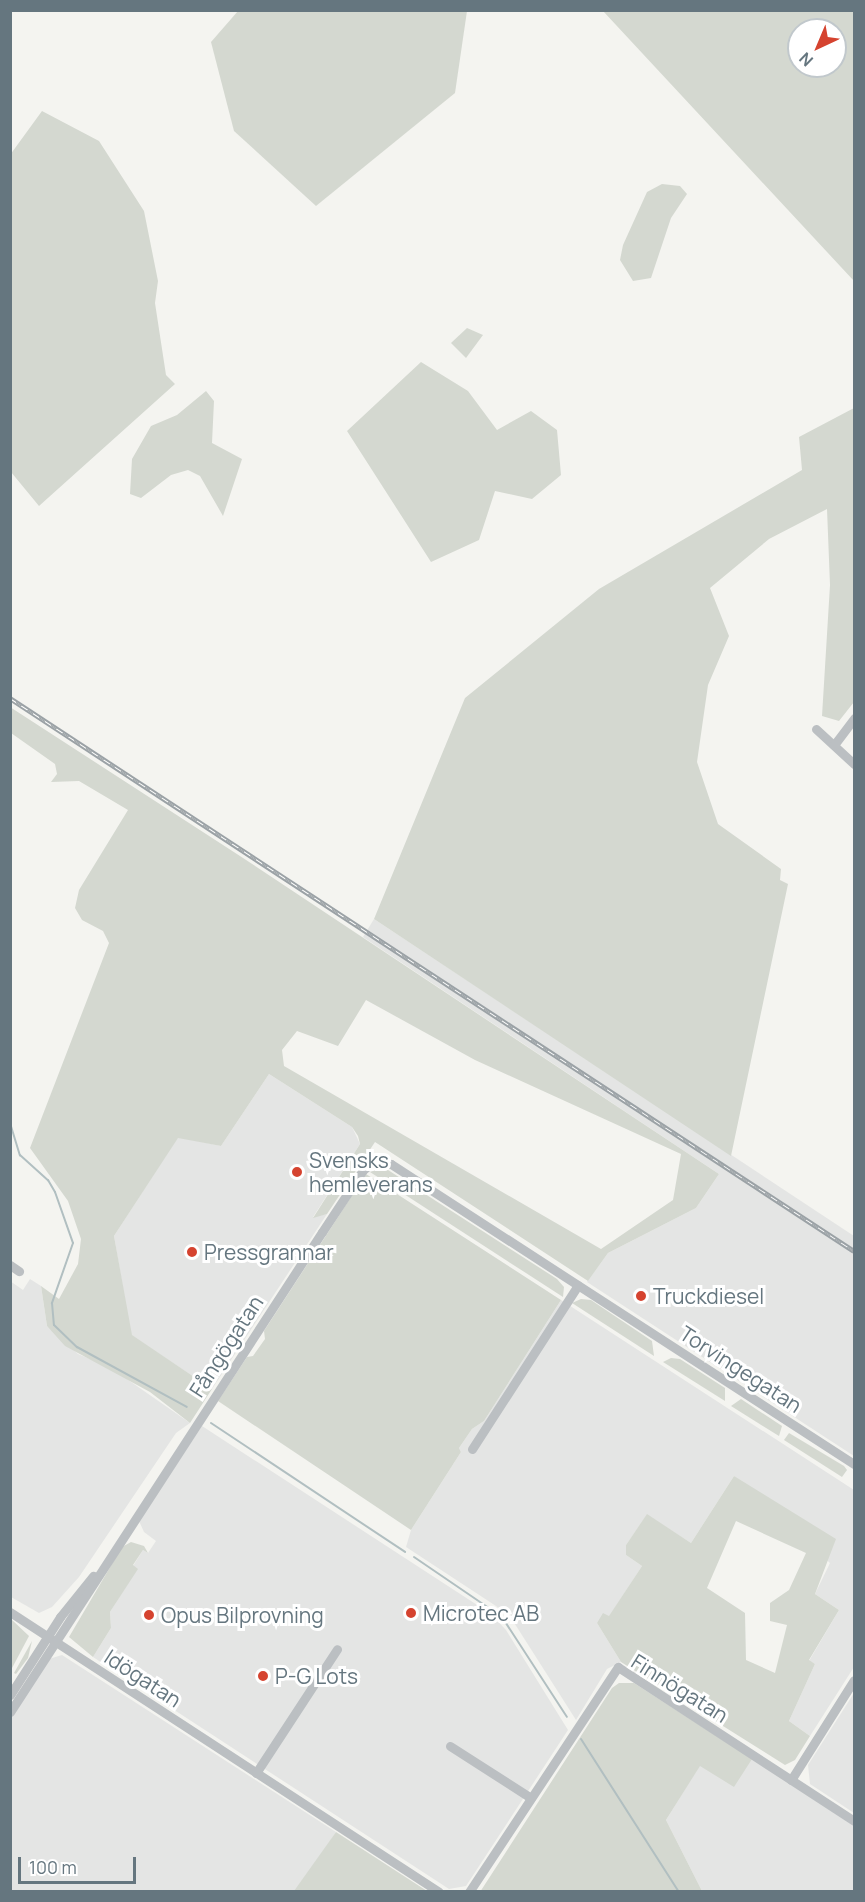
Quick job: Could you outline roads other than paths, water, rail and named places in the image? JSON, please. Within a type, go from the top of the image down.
[{"type":"street","points":[[834,745],[855,718]]},
{"type":"street","points":[[816,729],[855,764]]},
{"type":"street","name":"Torvingegatan","points":[[378,1160],[391,1164],[855,1464]]},
{"type":"street","name":"Fångögatan","points":[[10,1712],[108,1558],[363,1170],[378,1160]]},
{"type":"street","points":[[10,1265],[19,1271]]},
{"type":"street","points":[[472,1449],[578,1285]]},
{"type":"street","name":"Fångögatan","points":[[10,1695],[47,1636],[108,1558]]},
{"type":"street","name":"Idögatan","points":[[10,1612],[439,1892]]},
{"type":"street","points":[[256,1773],[337,1649]]},
{"type":"street","name":"Finnögatan","points":[[469,1892],[618,1667],[855,1821]]},
{"type":"street","points":[[790,1780],[855,1680]]},
{"type":"street","points":[[450,1746],[531,1798]]},
{"type":"waterway","points":[[10,1123],[20,1155],[48,1180],[55,1192],[73,1243],[52,1303],[54,1325],[77,1347],[187,1407]]},
{"type":"waterway","points":[[211,1423],[405,1552]]},
{"type":"waterway","points":[[414,1557],[502,1617],[567,1717]]},
{"type":"waterway","points":[[581,1739],[679,1892]]},
{"type":"railway","points":[[10,698],[854,1251]]},
{"type":"place","name":"Svensks hemleverans","points":[[297,1172]]},
{"type":"place","name":"Pressgrannar","points":[[192,1252]]},
{"type":"place","name":"Truckdiesel","points":[[641,1296]]},
{"type":"place","name":"Microtec AB","points":[[411,1613]]},
{"type":"place","name":"Opus Bilprovning","points":[[149,1615]]},
{"type":"place","name":"P-G Lots","points":[[263,1676]]}]
